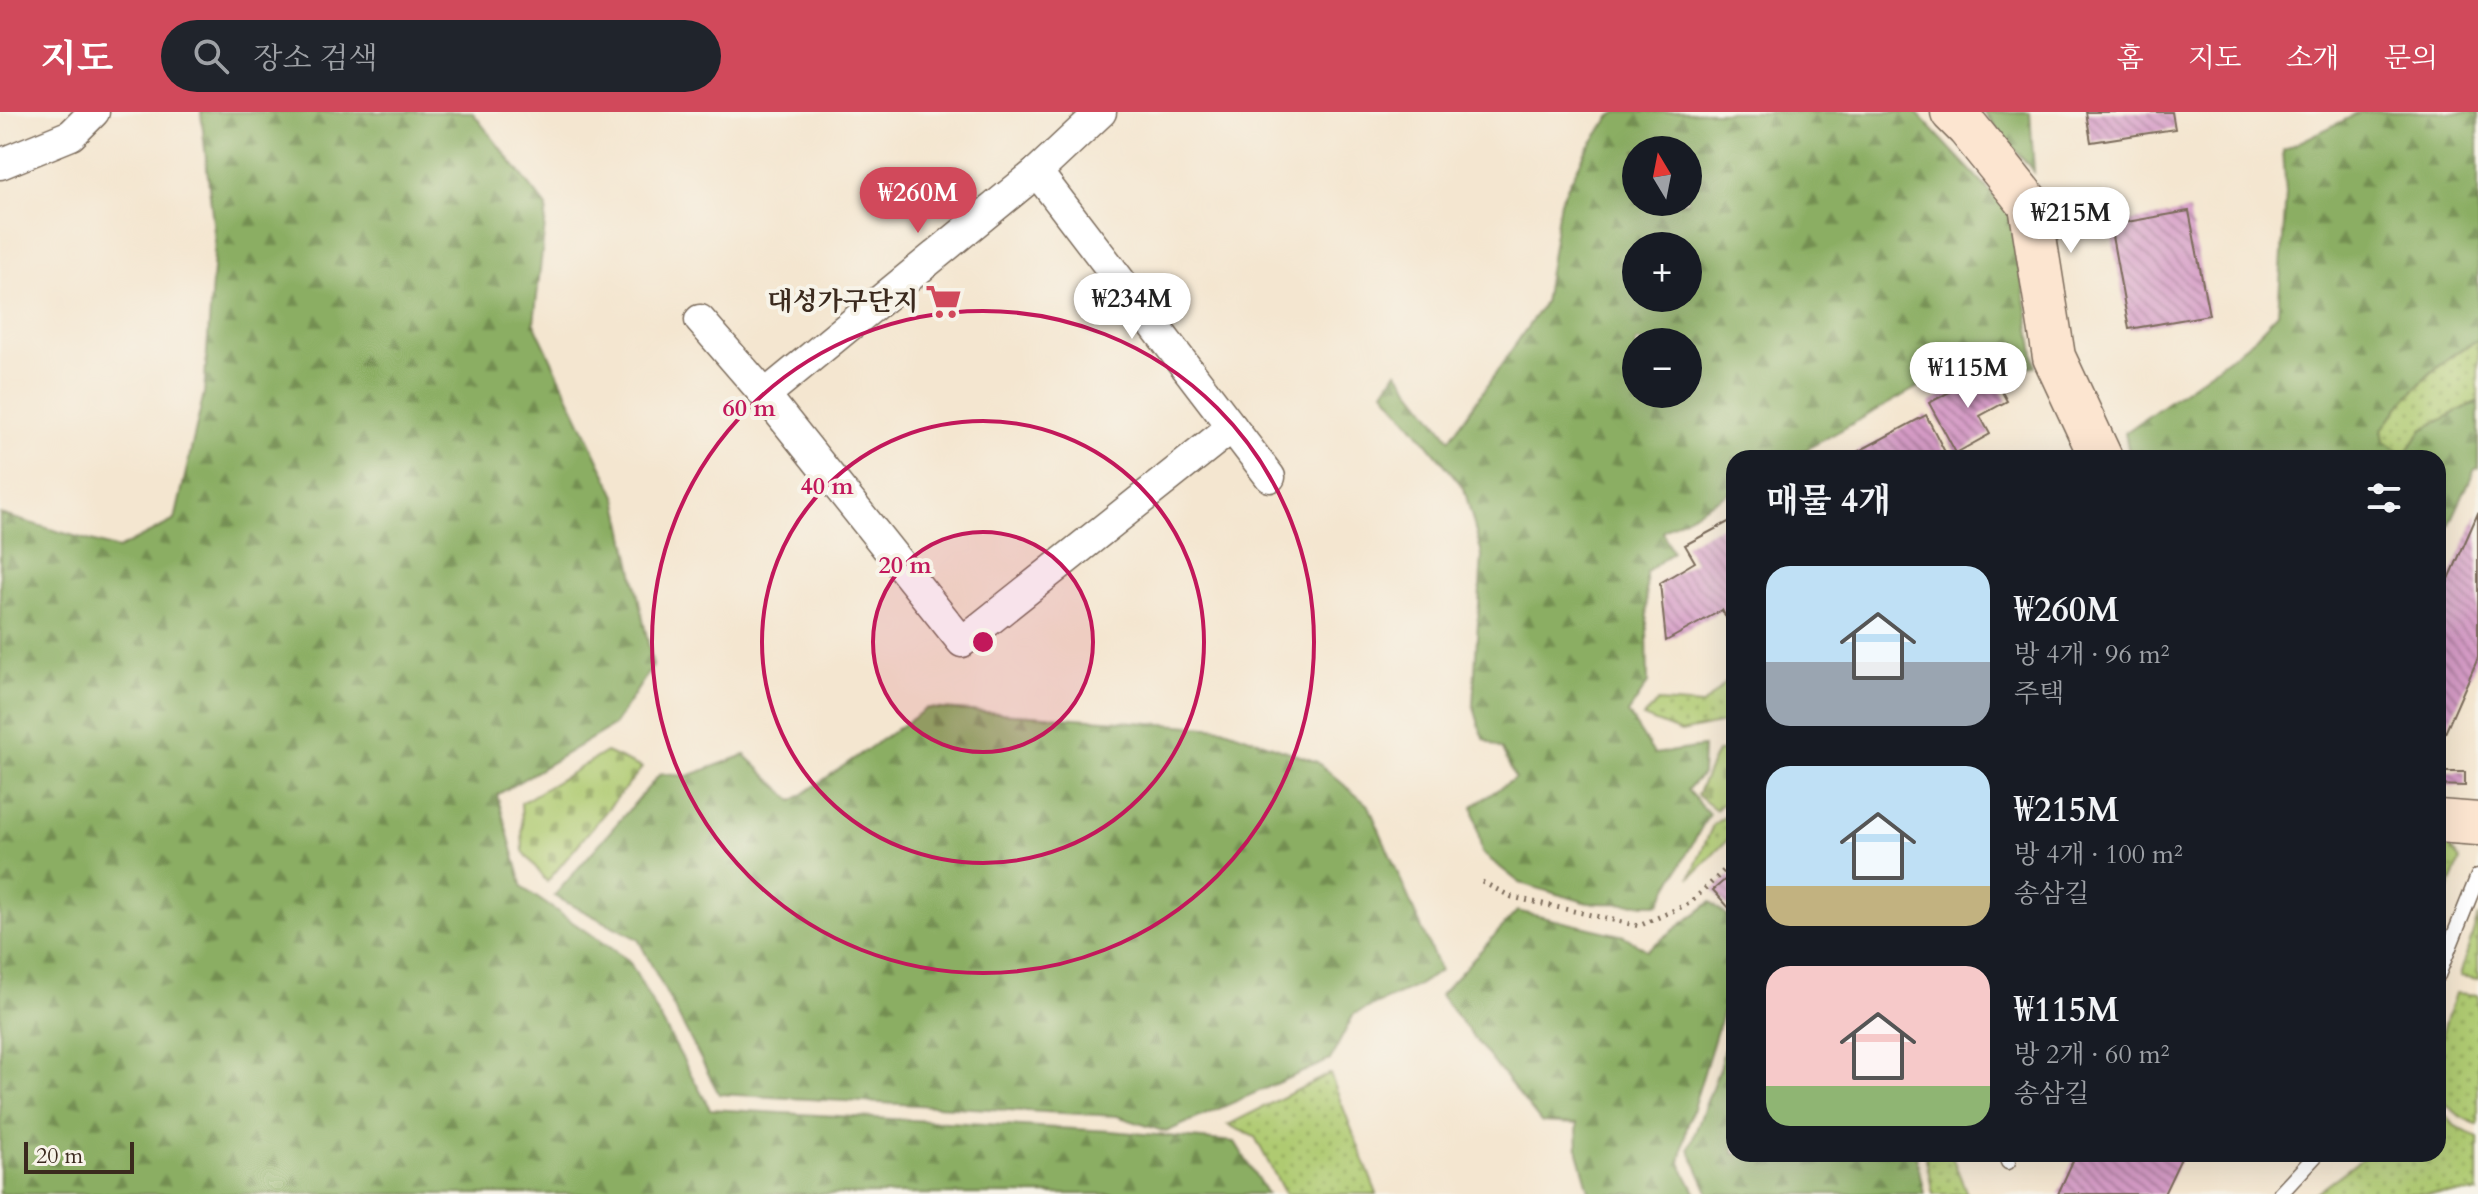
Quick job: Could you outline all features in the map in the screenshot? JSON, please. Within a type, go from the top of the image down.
[{"type":"street","points":[[0,164],[71,135],[94,112]]},
{"type":"street","points":[[765,395],[1037,172],[1101,112]]},
{"type":"street","points":[[1952,112],[2030,205],[2054,357],[2097,450]]},
{"type":"street","points":[[1037,172],[1270,477]]},
{"type":"street","points":[[700,320],[765,395],[962,642],[1232,427]]},
{"type":"street","points":[[2446,822],[2478,824]]},
{"type":"lane","points":[[2446,955],[2478,876]]},
{"type":"lane","points":[[2280,1194],[2310,1162]]},
{"type":"path","points":[[1482,882],[1512,897],[1639,926],[1690,903],[1726,869]]},
{"type":"green space","points":[[201,112],[472,112],[547,207],[534,323],[617,498],[653,666],[614,725],[497,795],[523,888],[629,961],[710,1109],[1111,1131],[1235,1142],[1267,1194],[0,1194],[0,514],[118,549],[175,520],[204,393],[215,241]]},
{"type":"green space","points":[[1618,112],[1916,112],[2012,215],[2036,366],[2006,369],[1979,353],[1805,450],[1726,450],[1726,495],[1662,531],[1672,552],[1646,573],[1648,683],[1628,713],[1654,754],[1703,747],[1702,774],[1687,790],[1709,814],[1659,904],[1588,903],[1520,883],[1482,853],[1473,806],[1515,778],[1502,750],[1483,738],[1473,704],[1482,555],[1464,488],[1384,391],[1397,371],[1450,439],[1544,303],[1560,201],[1586,151],[1611,116]]},
{"type":"green space","points":[[1983,112],[2030,112],[2034,172]]},
{"type":"green space","points":[[2361,112],[2478,112],[2478,341],[2437,367],[2382,429],[2384,442],[2397,450],[2128,450],[2125,433],[2247,345],[2278,313],[2286,194],[2283,150]]},
{"type":"green space","points":[[2478,341],[2478,401],[2422,430],[2408,450],[2397,450],[2384,442],[2382,429],[2413,391],[2437,367]]},
{"type":"green space","points":[[2478,401],[2478,468],[2446,532],[2446,450],[2408,450],[2422,430]]},
{"type":"green space","points":[[1726,683],[1726,723],[1681,732],[1643,717],[1658,702],[1703,705]]},
{"type":"green space","points":[[927,708],[1222,728],[1317,762],[1369,806],[1440,971],[1415,987],[1354,1014],[1330,1060],[1166,1132],[1117,1116],[719,1094],[638,939],[554,896],[660,774],[688,776],[745,755],[793,801]]},
{"type":"green space","points":[[1726,751],[1726,800],[1716,810],[1697,795],[1717,752]]},
{"type":"green space","points":[[606,752],[642,768],[547,882],[523,851],[521,803]]},
{"type":"green space","points":[[1726,816],[1726,841],[1690,878],[1713,825]]},
{"type":"green space","points":[[2446,846],[2460,861],[2446,895]]},
{"type":"green space","points":[[1711,902],[1726,915],[1726,1001],[1686,1131],[1680,1163],[1696,1194],[1590,1194],[1578,1152],[1577,1124],[1541,1122],[1440,995],[1517,911],[1624,936],[1647,950]]},
{"type":"green space","points":[[2478,916],[2478,979],[2460,976]]},
{"type":"green space","points":[[2455,993],[2478,995],[2478,1125],[2461,1117],[2446,1104],[2446,1021]]},
{"type":"green space","points":[[1726,1043],[1726,1162],[1918,1162],[1924,1194],[1709,1194],[1689,1149]]},
{"type":"green space","points":[[1330,1074],[1377,1194],[1285,1194],[1255,1137],[1228,1125]]},
{"type":"green space","points":[[2446,1116],[2455,1126],[2478,1138],[2478,1193],[2315,1194],[2357,1162],[2446,1162]]},
{"type":"green space","points":[[1927,1162],[1954,1162],[1967,1194],[1933,1194]]},
{"type":"building","points":[[2086,112],[2172,112],[2175,129],[2091,142]]},
{"type":"building","points":[[2189,211],[2209,315],[2129,329],[2110,225]]},
{"type":"building","points":[[1990,370],[2007,401],[1980,416],[1990,434],[1961,450],[1954,450],[1929,403]]},
{"type":"building","points":[[1926,415],[1944,450],[1861,450]]},
{"type":"building","points":[[2478,513],[2478,658],[2446,731],[2446,586]]},
{"type":"building","points":[[1726,523],[1726,617],[1722,610],[1666,641],[1660,583],[1695,562],[1685,545]]},
{"type":"building","points":[[2446,772],[2465,772],[2465,786],[2446,785]]},
{"type":"building","points":[[1726,879],[1726,905],[1713,890]]},
{"type":"building","points":[[2072,1162],[2179,1162],[2164,1194],[2058,1194]]},
{"type":"place","name":"대성가구단지","points":[[944,301]]}]
